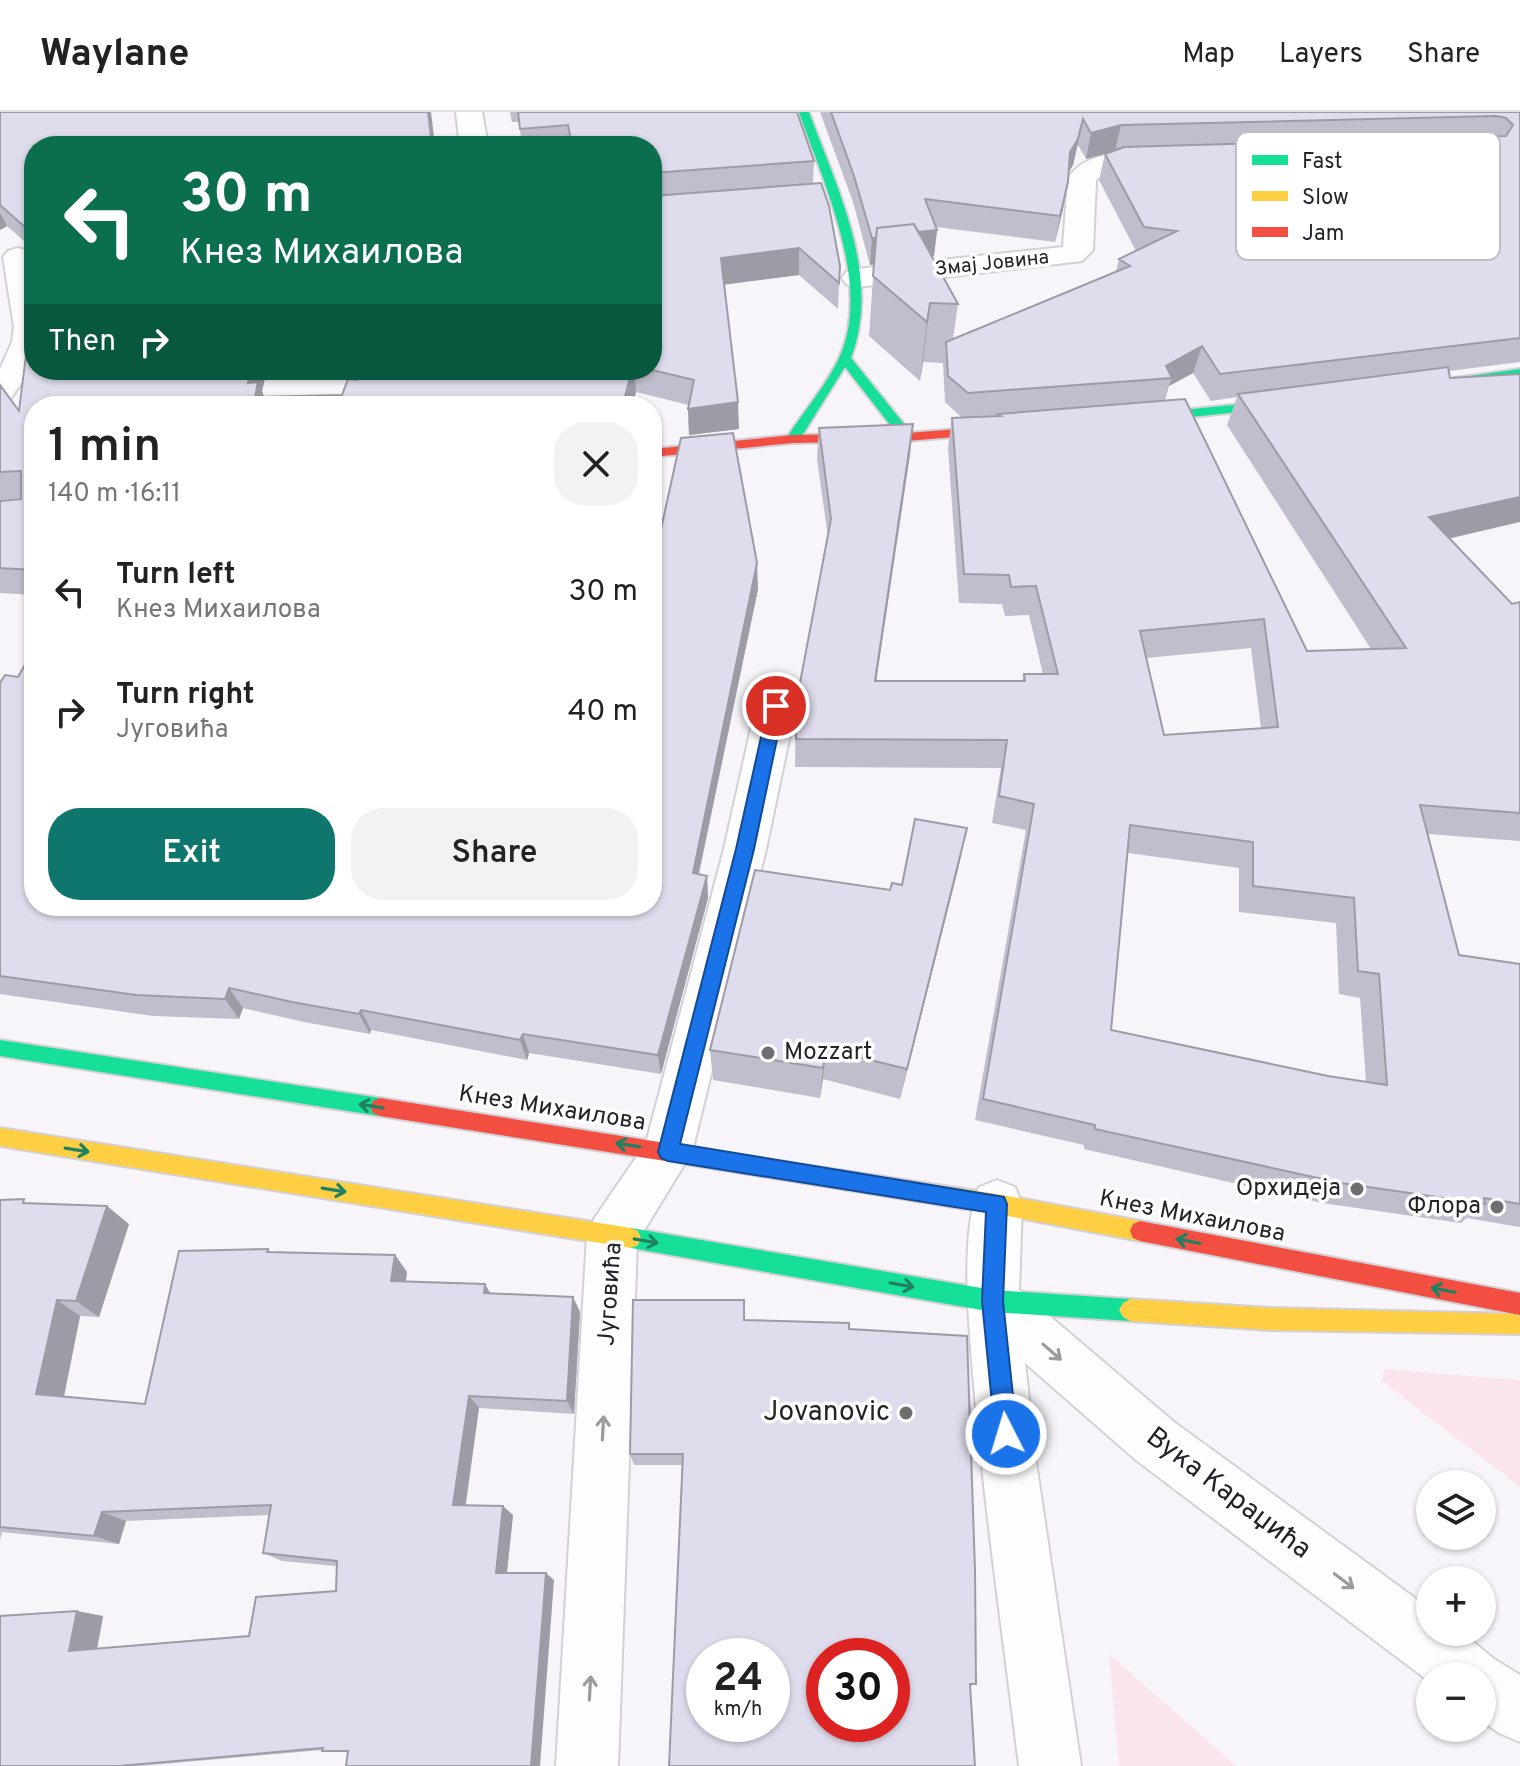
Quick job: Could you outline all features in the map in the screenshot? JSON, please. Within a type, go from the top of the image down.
[{"type":"street","points":[[469,112],[473,136]]},
{"type":"street","points":[[793,439],[845,358],[854,327],[857,278],[848,231],[812,145],[804,112]]},
{"type":"street","name":"Змај Јовина","points":[[857,278],[1072,255],[1078,250],[1082,178],[1087,171],[1115,162],[1192,159]]},
{"type":"street","points":[[804,200],[834,198]]},
{"type":"street","points":[[18,257],[24,288]]},
{"type":"street","points":[[0,391],[15,372],[24,349]]},
{"type":"street","points":[[845,358],[907,437]]},
{"type":"street","points":[[1433,385],[1520,373]]},
{"type":"street","points":[[1109,421],[1219,413],[1311,401]]},
{"type":"street","points":[[662,452],[793,439],[907,437],[1030,427]]},
{"type":"street","name":"Југовића","points":[[587,1766],[612,1236],[668,1152],[745,849],[776,706]]},
{"type":"street","name":"Кнез Михаилова","points":[[0,1048],[997,1204],[1520,1304]]},
{"type":"street","points":[[0,1137],[993,1301],[1270,1319],[1520,1325]]},
{"type":"street","points":[[997,1204],[993,1301],[1008,1462],[1050,1766]]},
{"type":"street","name":"Вука Караџића","points":[[993,1301],[1155,1441],[1452,1662]]},
{"type":"street","points":[[1496,1694],[1520,1712]]},
{"type":"shaded area","points":[[1384,1369],[1520,1380],[1520,1487],[1382,1381]]},
{"type":"shaded area","points":[[1109,1654],[1236,1766],[1119,1766]]},
{"type":"building","points":[[0,112],[428,112],[431,136],[24,136],[24,226],[0,205]]},
{"type":"building","points":[[518,112],[797,112],[814,161],[662,172],[662,136],[570,136],[568,125],[520,129]]},
{"type":"building","points":[[831,112],[1520,112],[1520,338],[1220,374],[1202,346],[1166,366],[1172,378],[968,393],[948,376],[946,342],[1130,266],[1119,259],[1177,231],[1144,227],[1105,154],[1124,147],[1236,144],[1236,260],[1500,260],[1500,136],[1506,136],[1513,125],[1506,118],[1121,125],[1091,133],[1083,119],[1078,139],[1070,152],[1068,182],[1060,216],[925,199],[937,230],[918,232],[914,224],[877,228],[876,238],[872,238]]},
{"type":"building","points":[[821,183],[829,206],[840,266],[839,283],[799,248],[721,258],[738,402],[688,409],[694,380],[662,372],[662,195]]},
{"type":"building","points":[[914,224],[958,304],[930,303],[927,322],[873,276],[877,228]]},
{"type":"building","points":[[1448,367],[1450,378],[1520,374],[1520,497],[1429,517],[1512,604],[1520,602],[1520,813],[1420,805],[1459,955],[1520,964],[1520,1204],[1484,1198],[1485,1204],[1341,1183],[1095,1129],[1095,1125],[983,1099],[1034,804],[999,796],[1007,740],[796,739],[796,704],[831,519],[819,428],[913,424],[875,681],[1025,681],[1024,674],[1058,674],[1036,586],[1011,587],[1009,575],[964,574],[952,418],[1185,399],[1307,651],[1406,648],[1238,394]],"holes":[[[1264,619],[1278,727],[1164,735],[1140,631]],[[1130,825],[1253,842],[1253,886],[1354,898],[1358,971],[1379,974],[1387,1085],[1328,1076],[1111,1030]]]},
{"type":"building","points":[[24,371],[24,380],[258,382],[255,396],[24,396],[24,569],[0,568],[0,501],[21,499],[21,471],[0,472],[0,385],[19,411]]},
{"type":"building","points":[[348,380],[629,380],[625,396],[298,396],[342,395]]},
{"type":"building","points":[[733,433],[757,563],[693,873],[707,876],[658,1055],[523,1034],[520,1040],[361,1010],[359,1014],[229,988],[225,999],[136,995],[0,976],[0,683],[5,675],[18,677],[24,666],[24,916],[662,916],[662,524],[681,438]]},
{"type":"building","points":[[915,819],[967,828],[907,1069],[826,1049],[823,1068],[710,1050],[755,870],[890,890],[892,883],[902,885]]},
{"type":"building","points":[[24,1199],[23,1203],[107,1206],[76,1301],[57,1300],[36,1394],[145,1404],[179,1251],[268,1249],[267,1252],[395,1255],[391,1281],[485,1284],[484,1293],[573,1297],[567,1401],[469,1396],[453,1505],[503,1506],[496,1573],[546,1573],[531,1766],[346,1766],[348,1751],[322,1751],[323,1748],[119,1766],[0,1766],[0,1616],[77,1611],[69,1651],[249,1636],[256,1597],[336,1591],[337,1561],[263,1553],[271,1505],[102,1512],[94,1536],[0,1527],[0,1200]]},
{"type":"building","points":[[633,1300],[744,1300],[744,1320],[849,1323],[849,1329],[967,1336],[975,1570],[976,1684],[970,1684],[975,1766],[669,1766],[683,1454],[630,1454]]},
{"type":"traffic: fast","points":[[793,439],[846,356],[855,323],[857,292],[846,232],[804,112]]},
{"type":"traffic: fast","points":[[845,358],[907,437]]},
{"type":"traffic: fast","points":[[1455,382],[1520,373]]},
{"type":"traffic: fast","points":[[1133,419],[1291,403]]},
{"type":"traffic: fast","points":[[0,1048],[380,1107]]},
{"type":"traffic: fast","points":[[631,1238],[993,1301],[1130,1310]]},
{"type":"traffic: slow","points":[[0,1137],[631,1238]]},
{"type":"traffic: slow","points":[[805,1174],[997,1204],[1140,1231]]},
{"type":"traffic: slow","points":[[1130,1310],[1270,1319],[1516,1325]]},
{"type":"traffic: jam","points":[[662,452],[793,439],[907,437],[1009,429]]},
{"type":"traffic: jam","points":[[380,1107],[805,1174]]},
{"type":"traffic: jam","points":[[1140,1231],[1520,1304]]},
{"type":"place","name":"Mozzart","points":[[768,1053]]},
{"type":"place","name":"Орхидеја","points":[[1357,1189]]},
{"type":"place","name":"Флора","points":[[1497,1207]]},
{"type":"place","name":"Jovanovic","points":[[906,1413]]},
{"type":"route","points":[[776,706],[745,849],[668,1152],[997,1204],[993,1301],[1006,1434]]}]
